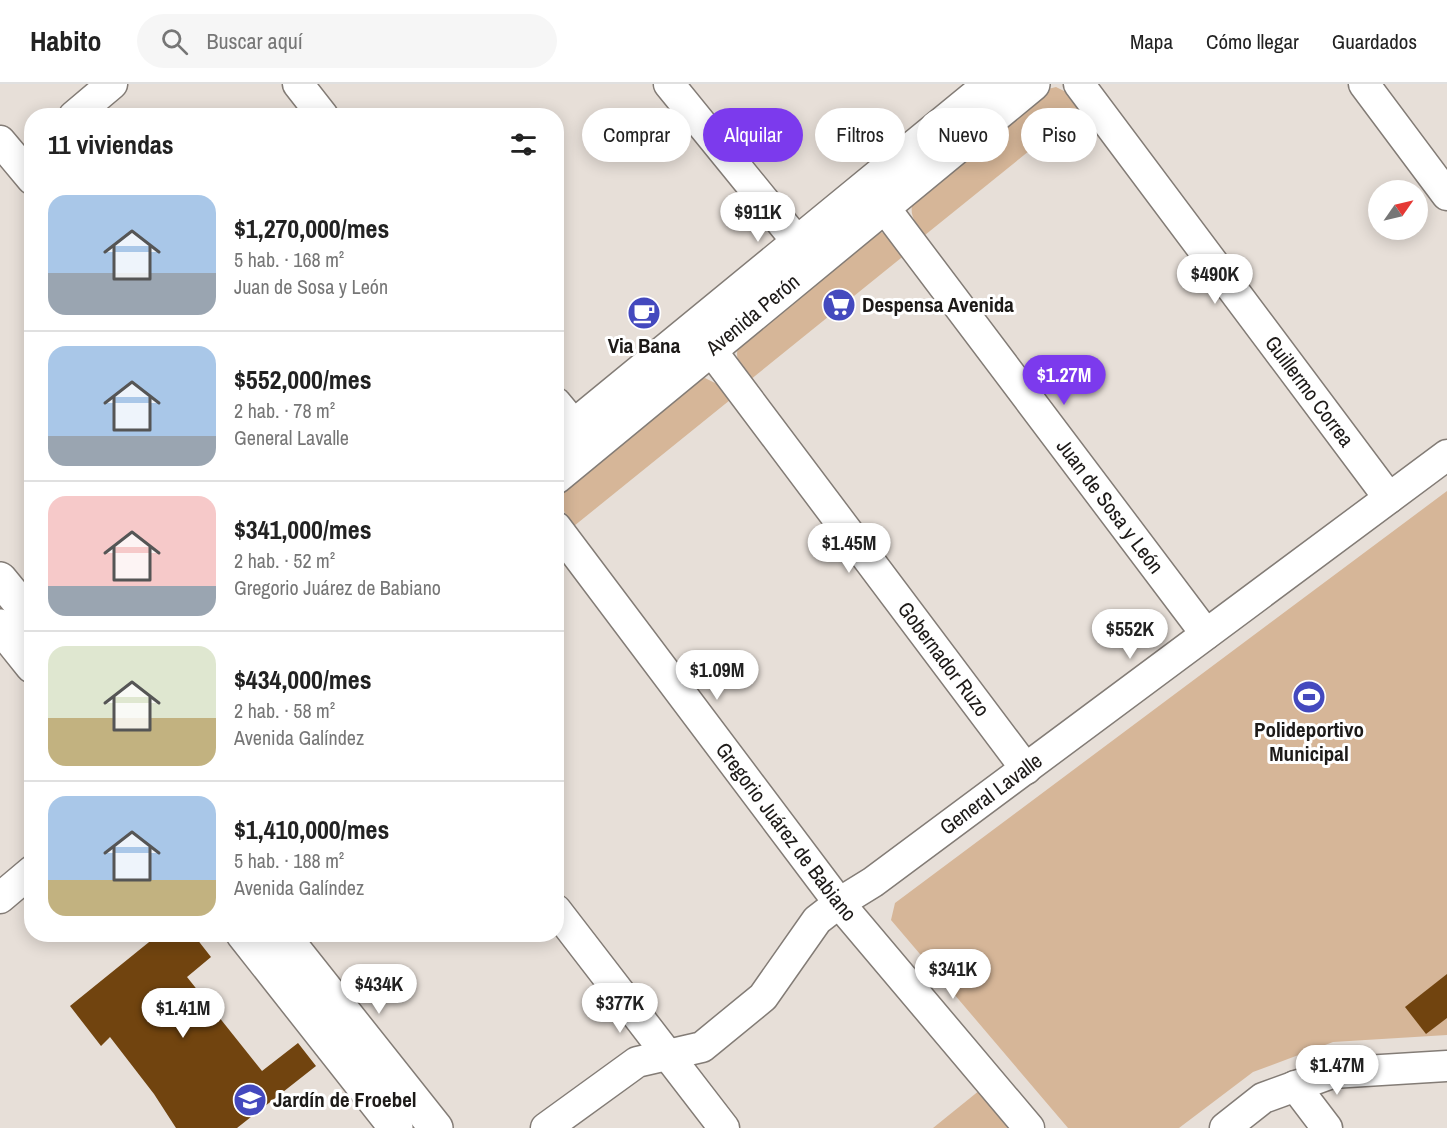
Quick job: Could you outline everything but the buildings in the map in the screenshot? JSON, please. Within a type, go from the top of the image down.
[{"type":"street","points":[[84,108],[112,84]]},
{"type":"street","points":[[298,84],[317,108]]},
{"type":"street","points":[[669,84],[807,254]]},
{"type":"street","name":"Avenida Perón","points":[[570,430],[711,350],[807,254],[991,84]]},
{"type":"street","name":"Avenida Perón","points":[[564,450],[570,430],[807,254],[884,207],[1033,84]]},
{"type":"street","name":"Guillermo Correa","points":[[1079,84],[1389,498]]},
{"type":"street","points":[[1364,84],[1447,195]]},
{"type":"street","name":"Juan de Sosa y León","points":[[884,207],[1206,634]]},
{"type":"street","name":"Gobernador Ruzo","points":[[711,350],[1026,769]]},
{"type":"street","name":"General Lavalle","points":[[546,1128],[637,1062],[702,1047],[763,997],[817,920],[873,882],[1026,769],[1447,454]]},
{"type":"street","name":"Gregorio Juárez de Babiano","points":[[564,538],[839,903],[1029,1128]]},
{"type":"street","points":[[0,579],[24,608]]},
{"type":"street","points":[[0,626],[24,656]]},
{"type":"street","points":[[0,898],[24,878]]},
{"type":"street","points":[[564,920],[724,1128]]},
{"type":"street","points":[[249,942],[396,1128]]},
{"type":"street","points":[[288,942],[436,1128]]},
{"type":"street","points":[[1224,1128],[1263,1098],[1332,1072],[1447,1066]]},
{"type":"street","points":[[1295,1086],[1327,1128]]},
{"type":"shaded area","points":[[1056,87],[1070,94],[1080,108],[1021,108],[1021,157],[925,235],[913,218],[914,197],[956,162],[1009,162],[1009,117],[1040,91]]},
{"type":"shaded area","points":[[881,232],[895,239],[906,254],[750,380],[738,362],[739,342],[865,237]]},
{"type":"shaded area","points":[[705,378],[719,385],[730,400],[574,526],[564,510],[564,487],[690,383]]},
{"type":"shaded area","name":"Polideportivo Municipal","points":[[1447,491],[1447,1035],[1333,1042],[1253,1072],[1179,1128],[1068,1128],[891,920],[895,903]]},
{"type":"shaded area","points":[[980,1090],[1010,1128],[933,1128]]},
{"type":"place","name":"Despensa Avenida","points":[[839,305]]},
{"type":"place","name":"Via Bana","points":[[644,313]]},
{"type":"place","name":"Polideportivo Municipal","points":[[1309,697]]},
{"type":"place","name":"Jardín de Froebel","points":[[250,1100]]}]
